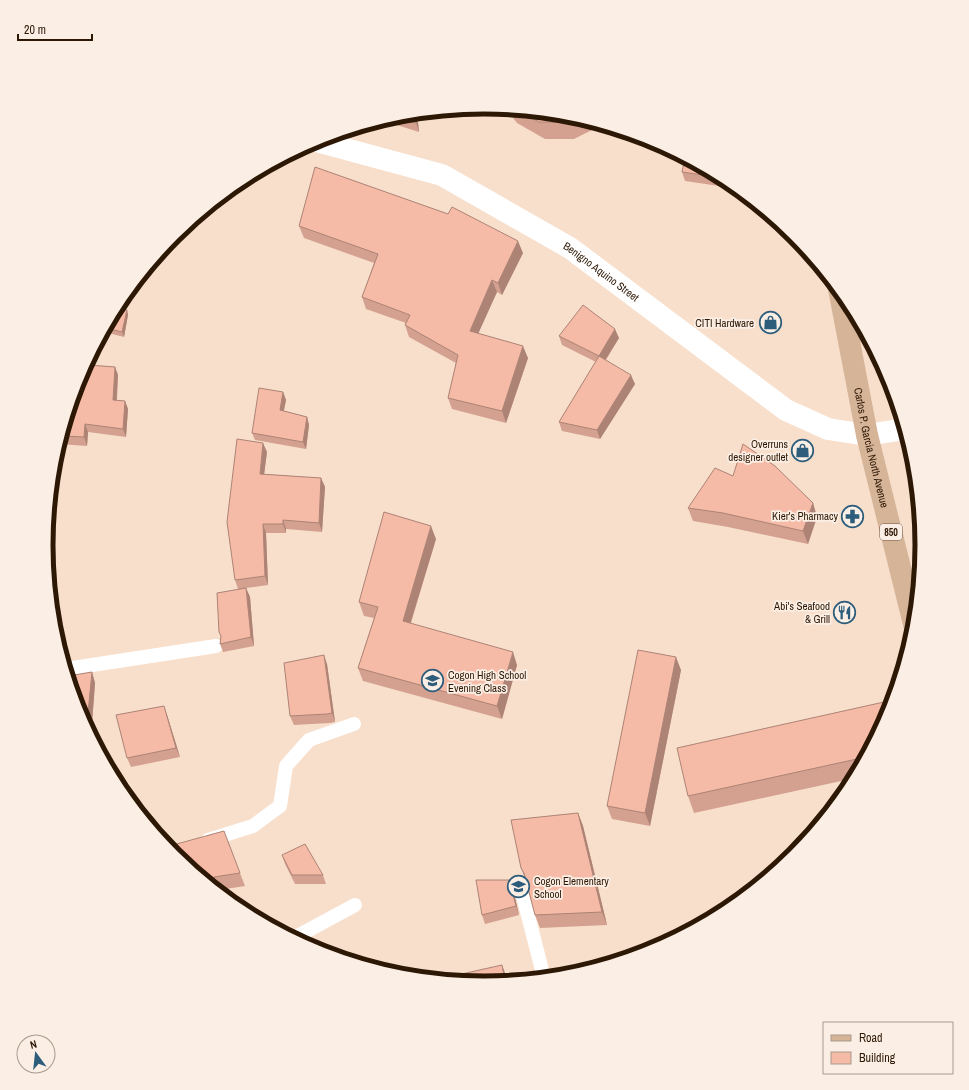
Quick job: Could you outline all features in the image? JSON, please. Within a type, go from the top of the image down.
[{"type":"main road","name":"Benigno Aquino Street","points":[[327,143],[442,175],[570,248],[786,410],[828,429],[867,435],[900,430]]},
{"type":"main road","name":"Carlos P. Garcia North Avenue","points":[[842,303],[867,435],[911,610]]},
{"type":"lane","points":[[72,669],[216,646]]},
{"type":"lane","points":[[193,844],[253,826],[280,806],[286,766],[309,740],[354,724]]},
{"type":"lane","points":[[521,888],[543,973]]},
{"type":"lane","points":[[300,935],[355,905]]},
{"type":"building","points":[[528,116],[568,122],[568,122],[539,122]]},
{"type":"building","points":[[416,119],[416,123],[407,121]]},
{"type":"building","points":[[684,163],[707,176],[682,172]]},
{"type":"building","points":[[315,167],[448,214],[452,207],[518,241],[498,283],[492,280],[470,331],[523,346],[502,411],[448,398],[458,355],[405,325],[410,315],[362,297],[378,254],[299,226]]},
{"type":"building","points":[[583,305],[615,329],[599,356],[559,336]]},
{"type":"building","points":[[123,309],[127,310],[122,332],[111,329]]},
{"type":"building","points":[[599,356],[631,375],[597,430],[559,422]]},
{"type":"building","points":[[92,365],[115,367],[113,400],[125,401],[123,429],[85,424],[84,437],[67,436],[76,406]]},
{"type":"building","points":[[259,388],[283,392],[280,410],[307,417],[303,442],[252,433]]},
{"type":"building","points":[[237,439],[263,443],[260,474],[321,478],[319,523],[283,520],[283,524],[263,524],[265,576],[235,580],[227,522]]},
{"type":"building","points":[[743,444],[775,466],[813,503],[803,531],[723,513],[688,508],[715,468],[733,476]]},
{"type":"building","points":[[384,512],[431,526],[403,621],[513,652],[497,706],[358,668],[378,607],[359,602]]},
{"type":"building","points":[[246,588],[251,637],[220,644],[221,636],[219,632],[217,593]]},
{"type":"building","points":[[638,650],[676,657],[645,813],[607,806]]},
{"type":"building","points":[[324,655],[332,713],[290,716],[284,663]]},
{"type":"building","points":[[92,672],[88,713],[86,710],[73,675]]},
{"type":"building","points":[[886,701],[872,736],[859,758],[688,796],[677,748]]},
{"type":"building","points":[[164,706],[176,748],[127,758],[116,715]]},
{"type":"building","points":[[578,813],[602,912],[535,915],[524,873],[521,868],[511,820]]},
{"type":"building","points":[[224,831],[240,873],[214,877],[215,881],[174,845]]},
{"type":"building","points":[[305,844],[323,875],[292,875],[282,855]]},
{"type":"building","points":[[476,880],[509,880],[516,906],[482,915]]},
{"type":"building","points":[[502,965],[504,976],[457,976]]},
{"type":"place","name":"CITI Hardware","points":[[770,323]]},
{"type":"place","name":"Overruns designer outlet","points":[[803,450]]},
{"type":"place","name":"Kier's Pharmacy","points":[[853,516]]},
{"type":"place","name":"Abi's Seafood & Grill","points":[[845,612]]},
{"type":"place","name":"Cogon High School Evening Class","points":[[433,681]]},
{"type":"place","name":"Cogon Elementary School","points":[[518,887]]}]
